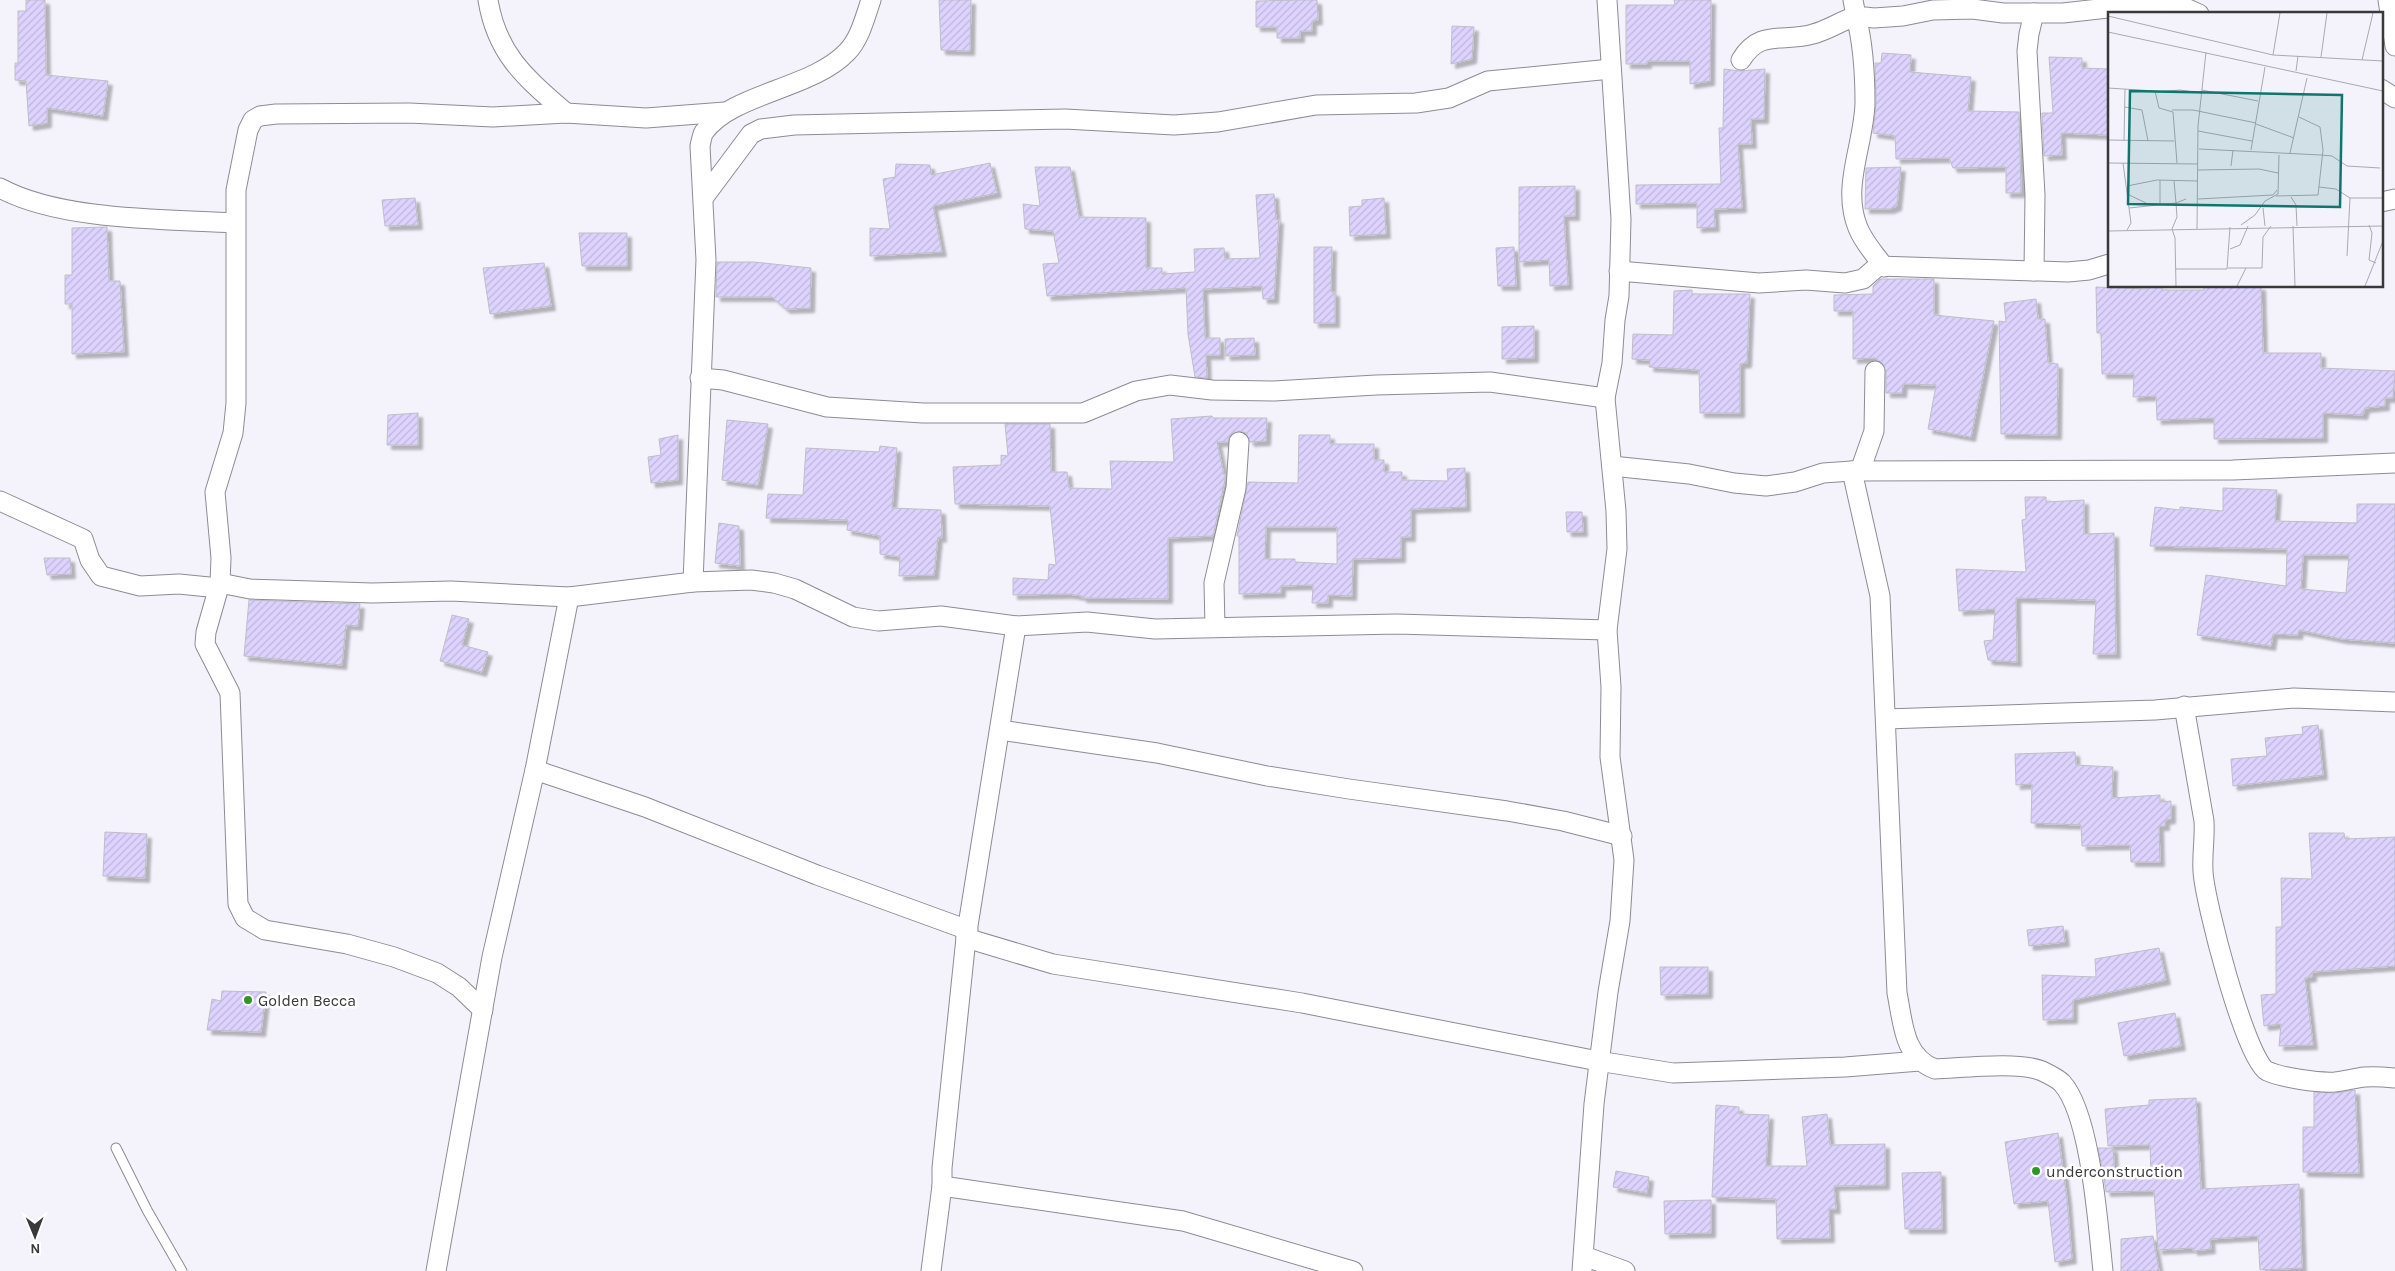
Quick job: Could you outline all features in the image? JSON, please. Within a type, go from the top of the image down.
[{"type":"street","points":[[488,0],[492,21],[503,49],[529,81],[566,113]]},
{"type":"street","points":[[483,1010],[459,987],[437,973],[394,956],[347,944],[265,930],[245,918],[238,904],[230,693],[205,644],[206,632],[220,586],[221,558],[215,492],[233,433],[236,403],[234,223],[236,190],[248,130],[252,120],[260,116],[409,113],[493,117],[566,113],[646,118],[725,112],[818,73],[848,52],[861,30],[871,0]]},
{"type":"street","points":[[1607,0],[1621,219],[1612,363],[1605,398],[1612,466],[1617,549],[1607,630],[1611,687],[1610,757],[1624,860],[1620,921],[1608,992],[1603,1043],[1598,1061],[1583,1264],[1625,1271]]},
{"type":"street","points":[[2388,0],[2395,46]]},
{"type":"street","points":[[1854,8],[1874,18],[1941,10],[2063,13],[2174,1],[2195,12]]},
{"type":"street","points":[[1741,60],[1755,43],[1769,38],[1812,34],[1854,8]]},
{"type":"street","points":[[1854,8],[1861,35],[1865,104],[1853,177],[1853,208],[1857,227],[1865,242],[1884,267]]},
{"type":"street","points":[[2034,13],[2027,51],[2035,195],[2034,271]]},
{"type":"street","points":[[704,196],[751,134],[761,128],[794,125],[1065,119],[1174,125],[1209,123],[1316,105],[1416,103],[1449,98],[1488,81],[1611,69]]},
{"type":"street","points":[[2382,90],[2395,98]]},
{"type":"street","points":[[693,582],[706,260],[700,146],[703,132],[725,112]]},
{"type":"street","points":[[0,188],[48,205],[108,216],[234,223]]},
{"type":"street","points":[[2382,202],[2395,199]]},
{"type":"street","points":[[1619,271],[1760,283],[1806,280],[1846,282],[1863,279],[1874,269],[1884,267],[2075,272],[2108,264]]},
{"type":"street","points":[[1875,371],[1874,430],[1856,471],[1880,596],[1897,993],[1909,1049],[1920,1061],[1936,1069],[2021,1067],[2041,1070],[2061,1082],[2073,1100],[2082,1124],[2095,1204],[2103,1271]]},
{"type":"street","points":[[700,378],[723,380],[827,406],[923,413],[1083,413],[1136,392],[1170,385],[1212,390],[1274,391],[1376,384],[1490,382],[1605,398]]},
{"type":"street","points":[[1215,627],[1214,583],[1236,488],[1239,442]]},
{"type":"street","points":[[1612,466],[1689,474],[1734,483],[1766,486],[1795,482],[1823,473],[1856,471],[2233,470],[2395,463]]},
{"type":"street","points":[[0,501],[83,540],[90,560],[101,576],[135,585],[179,584],[273,590],[372,593],[451,592],[569,597],[693,582],[751,580],[774,583],[794,589],[853,618],[878,621],[941,616],[1016,626],[1087,622],[1155,629],[1397,624],[1607,630]]},
{"type":"street","points":[[436,1271],[492,956],[535,770],[569,597]]},
{"type":"street","points":[[931,1271],[942,1186],[942,1168],[967,934],[1016,626]]},
{"type":"street","points":[[1886,719],[2145,710],[2294,698],[2395,702]]},
{"type":"street","points":[[2184,706],[2204,822],[2203,870],[2207,896],[2246,1037],[2259,1065],[2270,1072],[2327,1082],[2363,1077],[2395,1078]]},
{"type":"street","points":[[1000,730],[1157,753],[1267,776],[1507,811],[1563,821],[1622,836]]},
{"type":"street","points":[[535,770],[645,807],[967,934],[1053,964],[1302,1003],[1598,1061],[1673,1073],[1845,1067],[1920,1061]]},
{"type":"street","points":[[942,1186],[1183,1221],[1353,1271]]},
{"type":"lane","points":[[116,1148],[147,1210],[182,1271]]},
{"type":"building","points":[[26,0],[45,0],[46,75],[108,81],[103,116],[47,108],[47,123],[29,126],[26,81],[15,80],[15,63],[18,63],[18,11],[26,11]]},
{"type":"building","points":[[939,0],[971,0],[970,51],[941,50]]},
{"type":"building","points":[[1317,0],[1318,20],[1312,21],[1312,31],[1300,31],[1300,38],[1277,38],[1277,27],[1256,27],[1256,1]]},
{"type":"building","points":[[1674,0],[1711,0],[1710,81],[1690,84],[1690,61],[1647,61],[1647,64],[1626,64],[1626,5],[1675,5]]},
{"type":"building","points":[[1452,26],[1474,27],[1472,59],[1451,64]]},
{"type":"building","points":[[1882,53],[1911,55],[1910,72],[1971,77],[1968,111],[2019,112],[2021,193],[2006,193],[2006,167],[1953,168],[1949,158],[1896,159],[1895,136],[1873,133],[1876,103],[1875,63],[1881,63]]},
{"type":"building","points":[[2049,57],[2082,58],[2082,68],[2108,69],[2108,135],[2061,133],[2062,155],[2044,156],[2042,113],[2053,113]]},
{"type":"building","points":[[1724,69],[1740,71],[1765,69],[1764,119],[1751,119],[1752,144],[1738,144],[1742,208],[1714,209],[1715,227],[1697,228],[1697,203],[1636,204],[1636,185],[1721,184],[1719,128],[1723,128]]},
{"type":"building","points":[[990,163],[997,193],[933,206],[942,252],[870,256],[870,228],[890,229],[883,179],[895,177],[896,164],[930,165],[931,175]]},
{"type":"building","points":[[1035,167],[1070,167],[1079,217],[1146,218],[1146,268],[1162,268],[1162,274],[1195,272],[1194,249],[1224,248],[1225,259],[1260,258],[1256,195],[1274,194],[1276,220],[1279,219],[1274,299],[1263,299],[1262,286],[1203,289],[1205,338],[1220,338],[1220,355],[1206,355],[1207,378],[1195,377],[1188,334],[1186,288],[1047,296],[1043,264],[1059,263],[1053,231],[1025,229],[1023,204],[1040,206]]},
{"type":"building","points":[[1901,167],[1897,206],[1890,209],[1865,209],[1866,168]]},
{"type":"building","points":[[1575,186],[1575,216],[1564,216],[1568,285],[1550,286],[1549,260],[1519,262],[1519,187]]},
{"type":"building","points":[[415,198],[418,225],[385,226],[382,200]]},
{"type":"building","points":[[1384,198],[1386,234],[1350,236],[1349,207],[1362,206],[1362,200]]},
{"type":"building","points":[[107,227],[109,281],[120,281],[124,352],[72,354],[72,304],[65,304],[65,275],[72,275],[72,228]]},
{"type":"building","points":[[579,233],[627,233],[627,266],[582,266]]},
{"type":"building","points":[[1314,247],[1332,247],[1331,292],[1335,292],[1335,323],[1314,323]]},
{"type":"building","points":[[1514,247],[1516,286],[1498,286],[1496,248]]},
{"type":"building","points":[[717,262],[754,262],[811,268],[810,308],[786,309],[772,297],[716,297]]},
{"type":"building","points":[[544,263],[551,306],[490,314],[483,268]]},
{"type":"building","points":[[1880,279],[1934,279],[1934,315],[1994,321],[1971,437],[1928,429],[1936,385],[1903,384],[1902,393],[1886,393],[1886,371],[1881,362],[1875,358],[1853,359],[1853,311],[1834,311],[1834,295],[1873,294],[1873,286]]},
{"type":"building","points":[[2096,287],[2204,290],[2204,288],[2261,288],[2263,353],[2321,353],[2321,368],[2395,371],[2393,398],[2385,398],[2385,406],[2365,408],[2363,415],[2323,413],[2323,438],[2214,439],[2214,418],[2157,420],[2156,396],[2133,397],[2134,374],[2102,374],[2101,333],[2097,333]]},
{"type":"building","points":[[1692,290],[1692,294],[1750,294],[1747,363],[1740,364],[1740,413],[1700,413],[1699,370],[1649,367],[1650,360],[1632,359],[1633,334],[1673,335],[1674,291]]},
{"type":"building","points":[[2036,299],[2038,319],[2045,319],[2048,363],[2058,364],[2057,435],[2001,434],[1999,321],[2006,322],[2004,303]]},
{"type":"building","points":[[1534,326],[1534,358],[1502,359],[1502,327]]},
{"type":"building","points":[[1254,338],[1255,355],[1226,356],[1225,339]]},
{"type":"building","points":[[418,413],[418,445],[387,445],[388,415]]},
{"type":"building","points":[[1212,416],[1213,418],[1267,418],[1266,441],[1250,442],[1246,433],[1239,431],[1230,435],[1228,442],[1217,442],[1224,475],[1226,475],[1213,536],[1168,538],[1168,599],[1082,598],[1082,596],[1068,594],[1013,595],[1013,578],[1048,580],[1049,564],[1056,565],[1050,506],[955,504],[953,467],[1001,465],[1001,455],[1008,456],[1005,424],[1050,424],[1051,472],[1067,472],[1069,488],[1112,489],[1110,461],[1174,462],[1171,419]]},
{"type":"building","points":[[727,420],[768,424],[758,485],[722,480]]},
{"type":"building","points":[[678,435],[678,480],[651,483],[648,457],[661,455],[659,439]]},
{"type":"building","points":[[1299,435],[1330,435],[1330,444],[1374,444],[1374,460],[1384,460],[1384,472],[1402,472],[1402,480],[1448,481],[1447,469],[1465,468],[1466,507],[1411,509],[1411,537],[1401,537],[1401,558],[1353,559],[1352,596],[1328,595],[1328,603],[1312,603],[1313,585],[1281,586],[1281,593],[1239,594],[1239,536],[1237,536],[1248,482],[1298,483]],"holes":[[[1266,527],[1337,527],[1337,564],[1295,562],[1295,559],[1265,559]]]},
{"type":"building","points":[[880,446],[897,448],[892,508],[941,510],[942,538],[938,537],[934,575],[899,576],[900,557],[880,554],[880,536],[847,530],[848,520],[766,518],[768,494],[803,495],[806,448],[879,452]]},
{"type":"building","points":[[2223,488],[2277,490],[2275,521],[2357,523],[2357,504],[2395,504],[2395,643],[2342,639],[2299,630],[2298,635],[2273,634],[2271,646],[2197,635],[2206,575],[2286,586],[2287,549],[2150,546],[2155,507],[2180,510],[2180,507],[2223,511]],"holes":[[[2303,555],[2349,555],[2346,593],[2301,589]]]},
{"type":"building","points":[[2025,497],[2046,497],[2046,502],[2084,500],[2084,534],[2114,533],[2116,654],[2093,654],[2096,600],[2016,598],[2017,662],[1988,660],[1984,641],[1993,640],[1995,609],[1959,611],[1956,569],[2026,572],[2022,520],[2026,519]]},
{"type":"building","points":[[1566,512],[1582,512],[1583,532],[1567,532]]},
{"type":"building","points":[[719,523],[739,526],[740,566],[715,563]]},
{"type":"building","points":[[44,558],[70,558],[71,574],[47,575]]},
{"type":"building","points":[[249,600],[360,604],[358,626],[346,625],[342,665],[244,656]]},
{"type":"building","points":[[452,615],[469,619],[462,645],[488,652],[482,672],[440,661]]},
{"type":"building","points":[[2318,725],[2323,775],[2233,786],[2231,759],[2267,756],[2265,738],[2303,734],[2302,727]]},
{"type":"building","points":[[2075,752],[2076,765],[2113,767],[2112,798],[2160,795],[2160,802],[2171,801],[2171,819],[2165,820],[2165,826],[2159,826],[2160,862],[2131,862],[2130,845],[2082,846],[2081,825],[2031,823],[2032,784],[2016,785],[2015,754]]},
{"type":"building","points":[[105,832],[147,834],[145,878],[103,876]]},
{"type":"building","points":[[2309,833],[2344,833],[2345,839],[2395,837],[2395,966],[2312,972],[2312,977],[2305,978],[2313,1045],[2279,1046],[2281,1024],[2264,1026],[2261,995],[2276,994],[2276,927],[2282,927],[2281,878],[2312,879]]},
{"type":"building","points":[[2063,926],[2065,942],[2029,946],[2027,930]]},
{"type":"building","points":[[2159,948],[2166,980],[2073,1000],[2073,1019],[2043,1020],[2042,975],[2096,977],[2095,959]]},
{"type":"building","points":[[1660,967],[1708,967],[1708,994],[1661,995]]},
{"type":"building","points":[[222,991],[266,992],[261,1032],[207,1030],[212,999],[221,1001]]},
{"type":"building","points":[[2175,1013],[2181,1046],[2124,1056],[2118,1023]]},
{"type":"building","points":[[2355,1090],[2359,1173],[2303,1172],[2303,1127],[2314,1127],[2314,1092],[2335,1093]]},
{"type":"building","points":[[2196,1098],[2201,1189],[2299,1184],[2302,1268],[2260,1270],[2258,1236],[2210,1239],[2211,1249],[2193,1251],[2193,1248],[2158,1250],[2154,1191],[2106,1192],[2104,1178],[2151,1176],[2150,1145],[2108,1146],[2105,1109],[2149,1105],[2149,1100]]},
{"type":"building","points":[[1716,1105],[1739,1107],[1739,1114],[1769,1115],[1766,1166],[1807,1166],[1802,1117],[1827,1114],[1830,1145],[1885,1144],[1885,1185],[1834,1186],[1836,1209],[1829,1209],[1830,1238],[1777,1239],[1776,1199],[1712,1197]]},
{"type":"building","name":"underconstruction","points":[[2058,1133],[2067,1199],[2072,1259],[2055,1262],[2048,1201],[2014,1204],[2005,1142]]},
{"type":"building","points":[[2098,1148],[2113,1148],[2115,1177],[2104,1177]]},
{"type":"building","points":[[1616,1171],[1649,1177],[1647,1193],[1613,1187]]},
{"type":"building","points":[[1941,1172],[1942,1229],[1905,1229],[1902,1173]]},
{"type":"building","points":[[1711,1200],[1711,1233],[1665,1234],[1664,1201]]},
{"type":"building","points":[[2153,1236],[2159,1271],[2121,1271],[2121,1239]]},
{"type":"place","name":"Golden Becca","points":[[248,1000]]},
{"type":"place","name":"underconstruction","points":[[2036,1171]]}]
